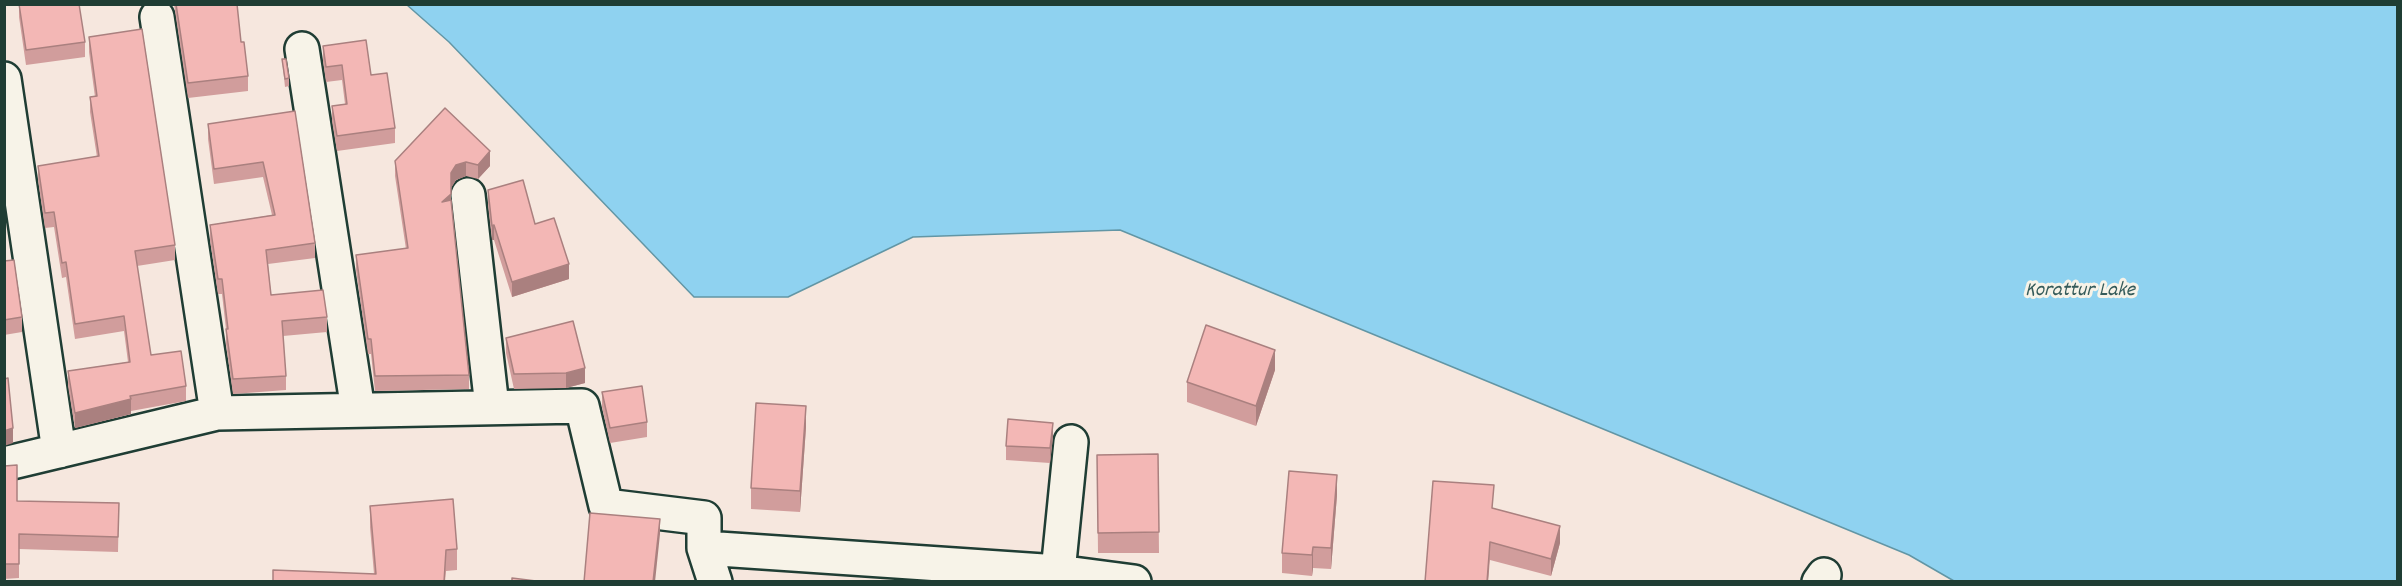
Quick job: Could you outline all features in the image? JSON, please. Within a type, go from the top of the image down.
[{"type":"street","points":[[157,17],[217,413]]},
{"type":"street","points":[[302,49],[358,410]]},
{"type":"street","points":[[4,79],[59,452]]},
{"type":"street","points":[[468,195],[492,407]]},
{"type":"street","points":[[4,464],[217,413],[582,406],[606,506],[704,518],[704,548],[715,582]]},
{"type":"street","points":[[1058,572],[1071,442]]},
{"type":"street","points":[[704,548],[904,572],[1058,572],[1134,582]]},
{"type":"water","name":"Korattur Lake","points":[[407,5],[2397,5],[2397,581],[1954,581],[1909,555],[1120,230],[913,237],[788,297],[694,297],[449,42]]},
{"type":"building","points":[[19,4],[79,4],[85,42],[26,50]]},
{"type":"building","points":[[176,4],[237,4],[248,76],[188,83]]},
{"type":"building","points":[[142,29],[175,245],[135,251],[151,355],[181,351],[186,386],[130,396],[131,399],[75,413],[68,371],[130,362],[124,316],[75,324],[66,262],[62,263],[54,212],[45,213],[38,166],[99,156],[90,97],[97,96],[89,37]]},
{"type":"building","points":[[366,40],[371,75],[387,73],[395,128],[337,136],[332,106],[347,104],[342,65],[326,67],[323,46]]},
{"type":"building","points":[[282,59],[286,59],[289,78],[285,79]]},
{"type":"building","points":[[445,108],[490,151],[478,165],[466,162],[456,165],[451,173],[451,194],[442,202],[451,200],[469,375],[375,376],[356,255],[408,248],[395,161]]},
{"type":"building","points":[[295,111],[315,243],[266,250],[271,295],[323,290],[327,317],[282,321],[286,376],[233,379],[222,279],[218,279],[210,225],[275,215],[263,162],[214,169],[208,124]]},
{"type":"building","points":[[523,180],[535,224],[554,218],[569,264],[512,282],[494,225],[492,226],[488,190]]},
{"type":"building","points":[[14,260],[22,317],[4,320],[4,261]]},
{"type":"building","points":[[573,321],[585,368],[566,373],[514,374],[506,338]]},
{"type":"building","points":[[1206,325],[1275,350],[1256,406],[1187,382]]},
{"type":"building","points":[[8,378],[13,428],[4,431],[4,379]]},
{"type":"building","points":[[642,386],[647,422],[610,428],[602,392]]},
{"type":"building","points":[[756,403],[806,406],[800,491],[751,488]]},
{"type":"building","points":[[1008,419],[1053,423],[1050,448],[1006,446]]},
{"type":"building","points":[[1158,454],[1159,532],[1098,533],[1097,455]]},
{"type":"building","points":[[17,465],[17,501],[119,503],[118,537],[19,534],[19,564],[4,564],[4,466]]},
{"type":"building","points":[[1289,471],[1337,475],[1331,548],[1313,547],[1312,555],[1282,553]]},
{"type":"building","points":[[1433,481],[1494,485],[1492,508],[1560,526],[1551,559],[1490,542],[1487,582],[1425,582]]},
{"type":"building","points":[[453,499],[457,549],[446,550],[444,582],[273,582],[273,570],[376,574],[370,506]]},
{"type":"building","points":[[590,513],[660,519],[653,582],[584,582]]},
{"type":"building","points":[[512,578],[544,582],[512,582]]}]
